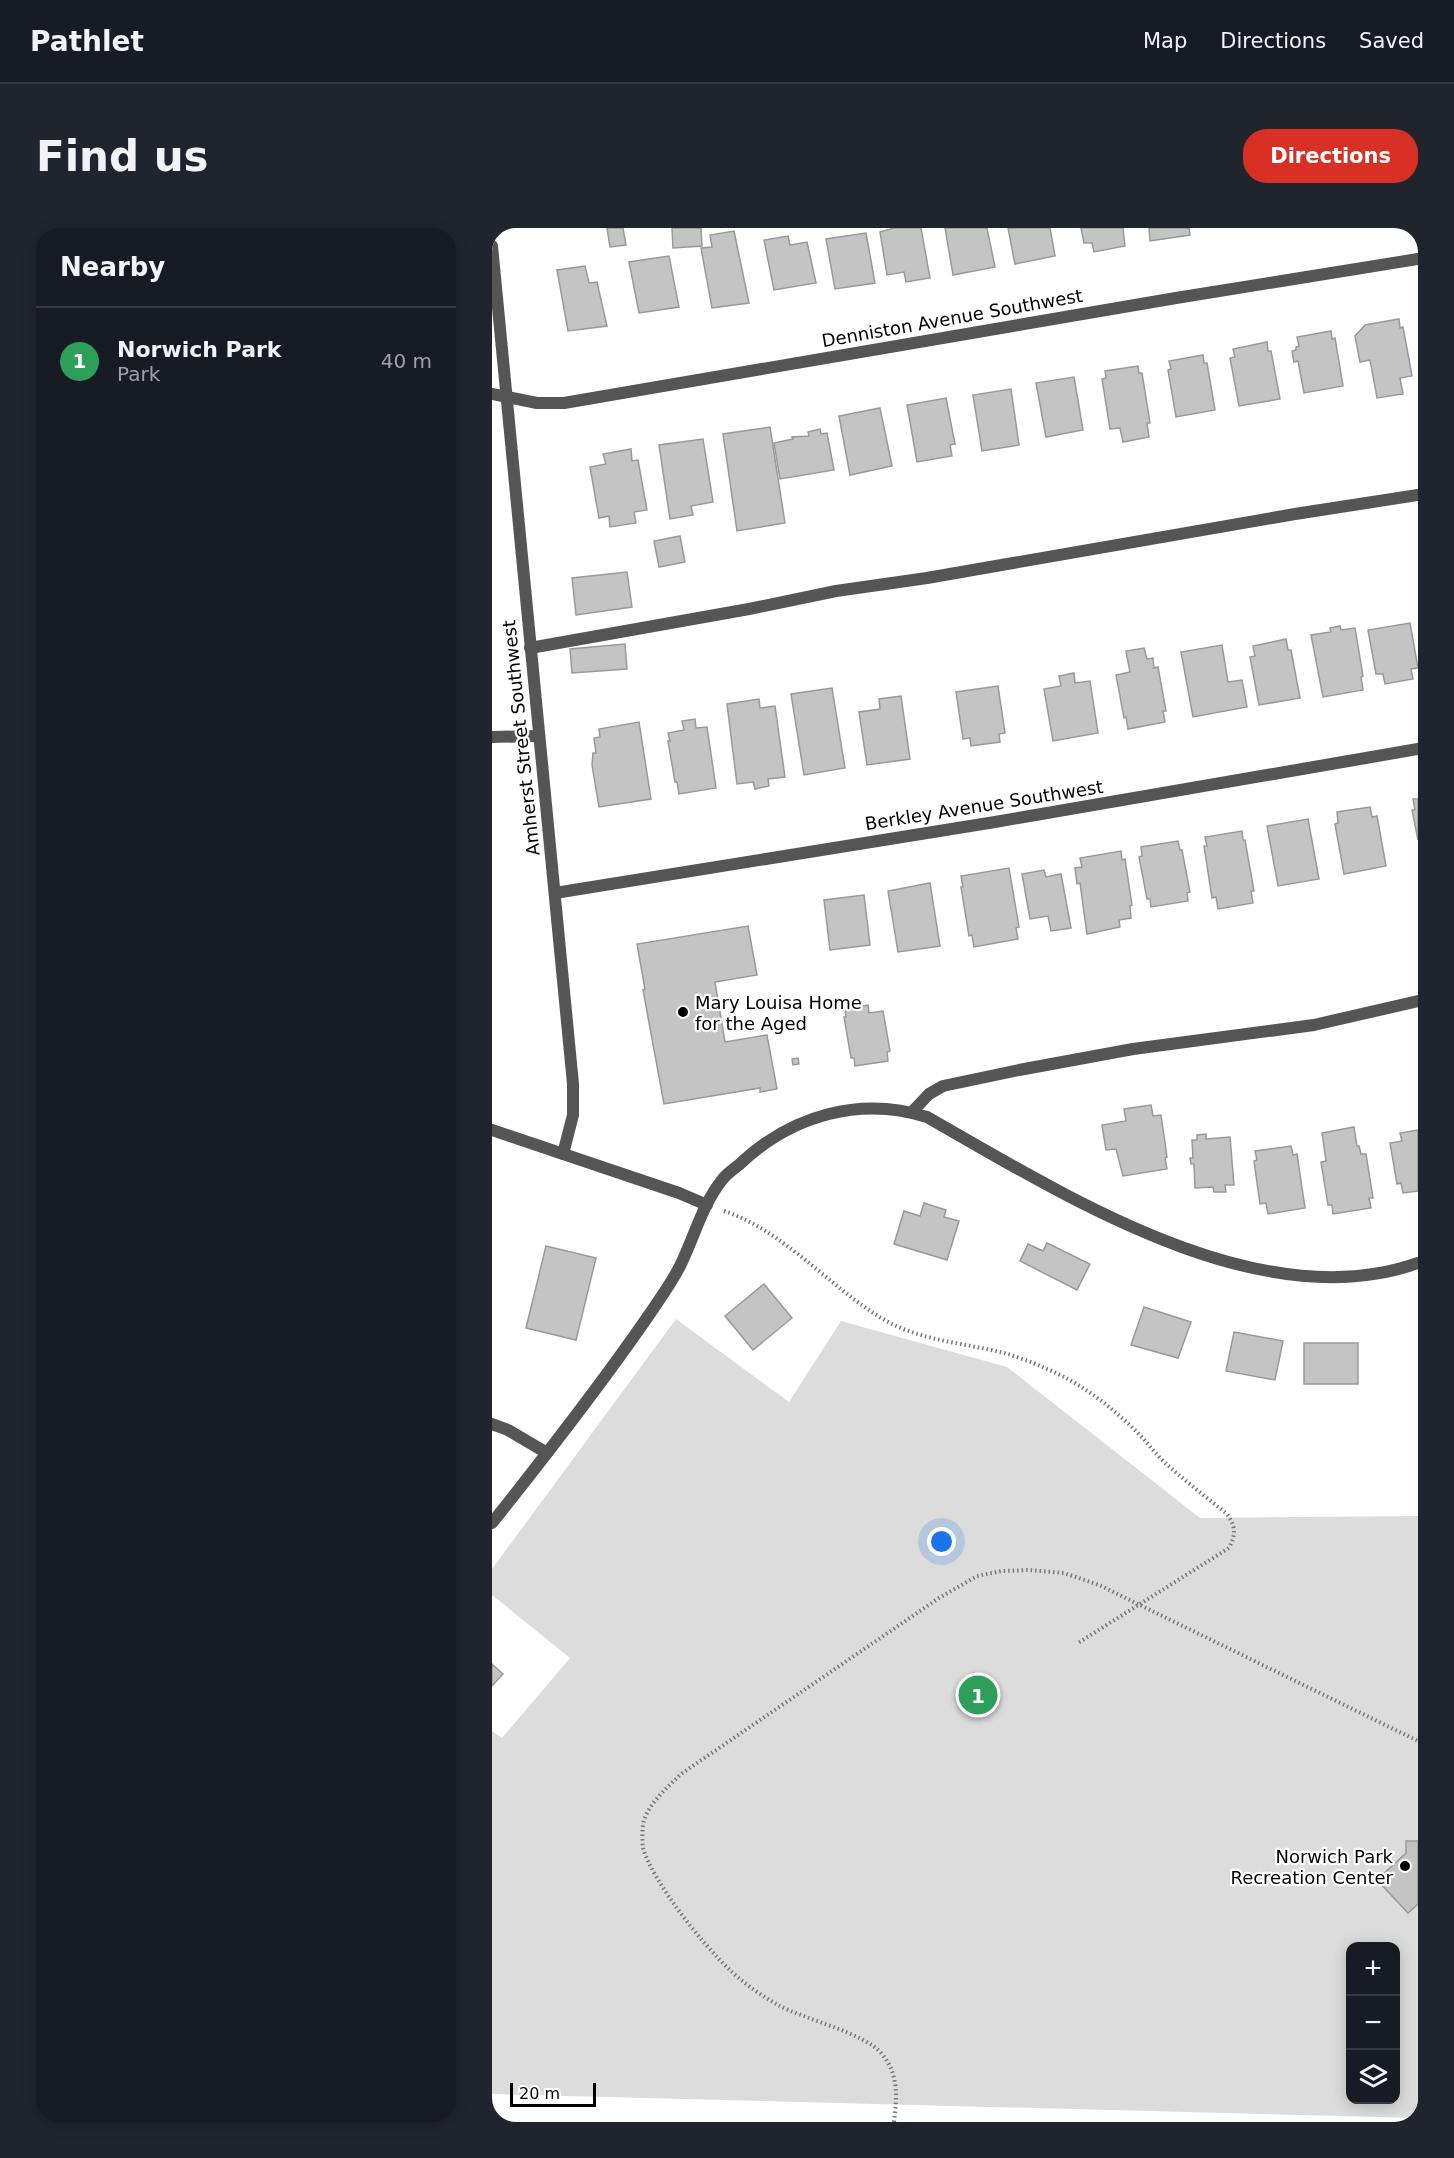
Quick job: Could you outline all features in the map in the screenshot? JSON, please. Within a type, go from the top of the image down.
[{"type":"street","name":"Amherst Street Southwest","points":[[492,246],[573,1084],[573,1115],[563,1154]]},
{"type":"street","name":"Denniston Avenue Southwest","points":[[492,394],[537,403],[564,403],[1418,259]]},
{"type":"street","points":[[530,648],[836,591],[927,578],[1418,495]]},
{"type":"street","points":[[492,737],[538,736]]},
{"type":"street","name":"Berkley Avenue Southwest","points":[[555,893],[1007,820],[1418,749]]},
{"type":"street","points":[[912,1112],[929,1094],[944,1086],[1133,1049],[1314,1024],[1418,1001]]},
{"type":"street","points":[[492,1523],[608,1374],[666,1290],[680,1267],[706,1205],[723,1179],[753,1152],[780,1134],[817,1117],[845,1109],[880,1107],[927,1117],[1050,1186],[1137,1230],[1194,1252],[1253,1267],[1313,1277],[1355,1278],[1396,1271],[1418,1263]]},
{"type":"street","points":[[492,1131],[679,1193],[706,1205]]},
{"type":"street","points":[[492,1424],[508,1430],[547,1453]]},
{"type":"path","points":[[706,1205],[734,1214],[775,1238],[878,1317],[910,1332],[944,1342],[1005,1353],[1048,1369],[1080,1386],[1110,1407],[1162,1460],[1227,1514],[1235,1525],[1235,1537],[1229,1548],[1078,1643]]},
{"type":"path","points":[[894,2122],[897,2091],[895,2078],[889,2063],[879,2050],[859,2038],[778,2005],[730,1971],[692,1928],[653,1870],[643,1846],[644,1822],[655,1800],[681,1774],[939,1598],[977,1576],[1002,1571],[1029,1570],[1064,1573],[1099,1585],[1418,1741]]},
{"type":"shaded area","points":[[676,1319],[789,1402],[841,1321],[1007,1367],[1200,1518],[1418,1516],[1418,2118],[492,2094],[492,1731],[502,1738],[570,1658],[492,1595],[492,1569]]},
{"type":"building","points":[[607,228],[623,228],[626,245],[610,247]]},
{"type":"building","points":[[672,228],[701,228],[702,246],[673,248]]},
{"type":"building","points":[[894,228],[921,228],[930,278],[906,282],[904,272],[887,275],[880,232]]},
{"type":"building","points":[[945,228],[987,228],[995,267],[953,275]]},
{"type":"building","points":[[1008,228],[1050,228],[1055,256],[1015,264]]},
{"type":"building","points":[[1081,228],[1123,228],[1125,246],[1094,252],[1092,243],[1084,243]]},
{"type":"building","points":[[1149,228],[1189,228],[1190,235],[1150,241]]},
{"type":"building","points":[[734,231],[749,303],[712,308],[701,248],[712,247],[710,235]]},
{"type":"building","points":[[866,233],[875,283],[835,289],[826,239]]},
{"type":"building","points":[[788,236],[790,245],[807,242],[816,283],[774,290],[764,240]]},
{"type":"building","points":[[669,256],[679,307],[639,313],[629,262]]},
{"type":"building","points":[[585,266],[589,283],[597,282],[607,326],[568,331],[557,270]]},
{"type":"building","points":[[1399,319],[1400,328],[1403,327],[1412,376],[1400,378],[1403,394],[1377,398],[1370,360],[1360,362],[1355,336],[1365,325]]},
{"type":"building","points":[[1331,331],[1332,339],[1335,338],[1343,386],[1304,393],[1298,361],[1294,362],[1292,351],[1299,346],[1297,337]]},
{"type":"building","points":[[1267,342],[1268,351],[1271,351],[1280,399],[1239,406],[1230,358],[1235,357],[1233,349]]},
{"type":"building","points":[[1203,355],[1204,363],[1207,363],[1215,410],[1176,417],[1168,370],[1171,369],[1169,361]]},
{"type":"building","points":[[1138,366],[1139,373],[1142,373],[1150,423],[1147,423],[1149,437],[1123,442],[1120,428],[1110,429],[1102,379],[1106,378],[1105,371]]},
{"type":"building","points":[[1074,377],[1083,430],[1046,437],[1036,383]]},
{"type":"building","points":[[1011,389],[1019,445],[982,451],[973,395]]},
{"type":"building","points":[[946,398],[955,444],[950,445],[952,456],[917,462],[907,405]]},
{"type":"building","points":[[880,408],[892,466],[850,475],[839,416]]},
{"type":"building","points":[[770,427],[785,523],[737,531],[723,434]]},
{"type":"building","points":[[820,429],[821,434],[827,433],[834,470],[780,479],[774,443],[793,439],[792,437],[809,436],[808,432]]},
{"type":"building","points":[[703,439],[713,502],[691,506],[693,515],[670,519],[659,445]]},
{"type":"building","points":[[631,449],[632,461],[638,460],[647,510],[634,512],[636,523],[610,527],[609,516],[599,518],[590,467],[606,464],[603,454]]},
{"type":"building","points":[[680,536],[685,562],[659,567],[654,541]]},
{"type":"building","points":[[627,572],[632,607],[576,615],[572,578]]},
{"type":"building","points":[[1410,623],[1418,668],[1411,669],[1413,679],[1385,684],[1383,674],[1376,674],[1368,630]]},
{"type":"building","points":[[1340,626],[1341,630],[1355,628],[1363,690],[1323,697],[1311,635],[1331,632],[1330,628]]},
{"type":"building","points":[[1286,639],[1288,650],[1291,650],[1300,698],[1259,705],[1250,657],[1255,656],[1253,646]]},
{"type":"building","points":[[625,644],[627,669],[572,673],[570,649]]},
{"type":"building","points":[[1222,645],[1228,682],[1242,680],[1247,707],[1193,717],[1181,652]]},
{"type":"building","points":[[1144,648],[1147,659],[1153,658],[1154,668],[1158,667],[1166,711],[1163,711],[1165,722],[1128,729],[1116,675],[1130,672],[1126,651]]},
{"type":"building","points":[[1074,673],[1075,683],[1090,681],[1098,733],[1053,741],[1044,689],[1061,686],[1059,676]]},
{"type":"building","points":[[998,686],[1005,733],[999,734],[1000,742],[971,746],[970,738],[963,739],[956,692]]},
{"type":"building","points":[[832,688],[845,768],[804,775],[791,694]]},
{"type":"building","points":[[901,696],[910,759],[867,765],[859,712],[880,709],[879,699]]},
{"type":"building","points":[[759,699],[760,708],[775,706],[785,777],[768,779],[769,786],[755,789],[753,782],[737,784],[727,704]]},
{"type":"building","points":[[695,719],[696,728],[707,727],[716,788],[679,794],[677,782],[675,782],[668,733],[684,730],[682,721]]},
{"type":"building","points":[[639,722],[651,799],[599,807],[592,765],[593,753],[596,753],[594,738],[600,737],[599,729]]},
{"type":"building","points":[[1413,799],[1418,799],[1418,840],[1412,810],[1415,810]]},
{"type":"building","points":[[1370,807],[1372,817],[1377,816],[1386,866],[1344,874],[1335,824],[1338,823],[1337,812]]},
{"type":"building","points":[[1308,819],[1319,879],[1278,886],[1267,826]]},
{"type":"building","points":[[1242,831],[1254,891],[1251,891],[1253,903],[1218,909],[1216,897],[1212,898],[1204,846],[1207,846],[1205,837]]},
{"type":"building","points":[[1178,841],[1180,850],[1182,850],[1190,892],[1187,893],[1188,901],[1151,907],[1150,899],[1147,899],[1139,857],[1142,856],[1141,847]]},
{"type":"building","points":[[1121,851],[1122,860],[1125,859],[1132,905],[1130,906],[1131,918],[1119,920],[1120,927],[1087,934],[1080,883],[1077,884],[1075,868],[1082,867],[1080,858]]},
{"type":"building","points":[[1009,868],[1019,927],[1016,928],[1018,939],[974,947],[972,935],[969,936],[961,876]]},
{"type":"building","points":[[1044,870],[1046,877],[1061,874],[1071,928],[1051,931],[1048,916],[1030,919],[1022,874]]},
{"type":"building","points":[[930,883],[940,946],[898,952],[888,891]]},
{"type":"building","points":[[864,895],[870,945],[830,950],[824,900]]},
{"type":"building","name":"Mary Louisa Home for the Aged","points":[[748,926],[757,975],[715,982],[725,1042],[767,1035],[777,1089],[760,1092],[760,1088],[664,1104],[637,944]]},
{"type":"building","points":[[868,1005],[869,1013],[883,1011],[890,1051],[887,1052],[888,1061],[855,1066],[854,1058],[851,1058],[844,1017],[846,1017],[845,1009]]},
{"type":"building","points":[[798,1058],[799,1064],[793,1065],[792,1059]]},
{"type":"building","points":[[1151,1105],[1153,1116],[1161,1115],[1167,1169],[1123,1176],[1116,1149],[1106,1150],[1102,1125],[1126,1121],[1124,1109]]},
{"type":"building","points":[[1354,1127],[1357,1146],[1361,1154],[1366,1154],[1373,1198],[1369,1198],[1371,1208],[1333,1214],[1332,1205],[1328,1205],[1321,1162],[1326,1161],[1322,1133]]},
{"type":"building","points":[[1418,1130],[1418,1191],[1403,1193],[1401,1183],[1397,1184],[1390,1143],[1402,1141],[1400,1133]]},
{"type":"building","points":[[1206,1134],[1206,1139],[1230,1137],[1234,1185],[1225,1185],[1226,1192],[1214,1192],[1213,1187],[1195,1188],[1194,1164],[1191,1164],[1190,1158],[1193,1158],[1192,1140],[1197,1140],[1197,1135]]},
{"type":"building","points":[[1291,1146],[1293,1155],[1297,1154],[1305,1208],[1268,1214],[1266,1203],[1260,1204],[1254,1161],[1257,1160],[1255,1151]]},
{"type":"building","points":[[924,1203],[946,1210],[944,1217],[959,1221],[947,1260],[894,1244],[904,1211],[920,1216]]},
{"type":"building","points":[[1047,1243],[1090,1264],[1077,1290],[1020,1261],[1028,1244],[1043,1251]]},
{"type":"building","points":[[546,1246],[596,1258],[576,1340],[526,1328]]},
{"type":"building","points":[[764,1284],[792,1318],[753,1350],[725,1316]]},
{"type":"building","points":[[1144,1307],[1191,1322],[1178,1358],[1131,1345]]},
{"type":"building","points":[[1234,1332],[1283,1341],[1275,1380],[1226,1371]]},
{"type":"building","points":[[1304,1343],[1358,1343],[1358,1384],[1304,1384]]},
{"type":"building","points":[[492,1664],[503,1674],[492,1686]]},
{"type":"building","name":"Norwich Park Recreation Center","points":[[1406,1841],[1418,1841],[1418,1904],[1408,1913],[1377,1880],[1406,1853]]},
{"type":"place","name":"Mary Louisa Home for the Aged","points":[[683,1012]]},
{"type":"place","name":"Norwich Park","points":[[978,1695]]},
{"type":"place","name":"Norwich Park Recreation Center","points":[[1405,1866]]}]
